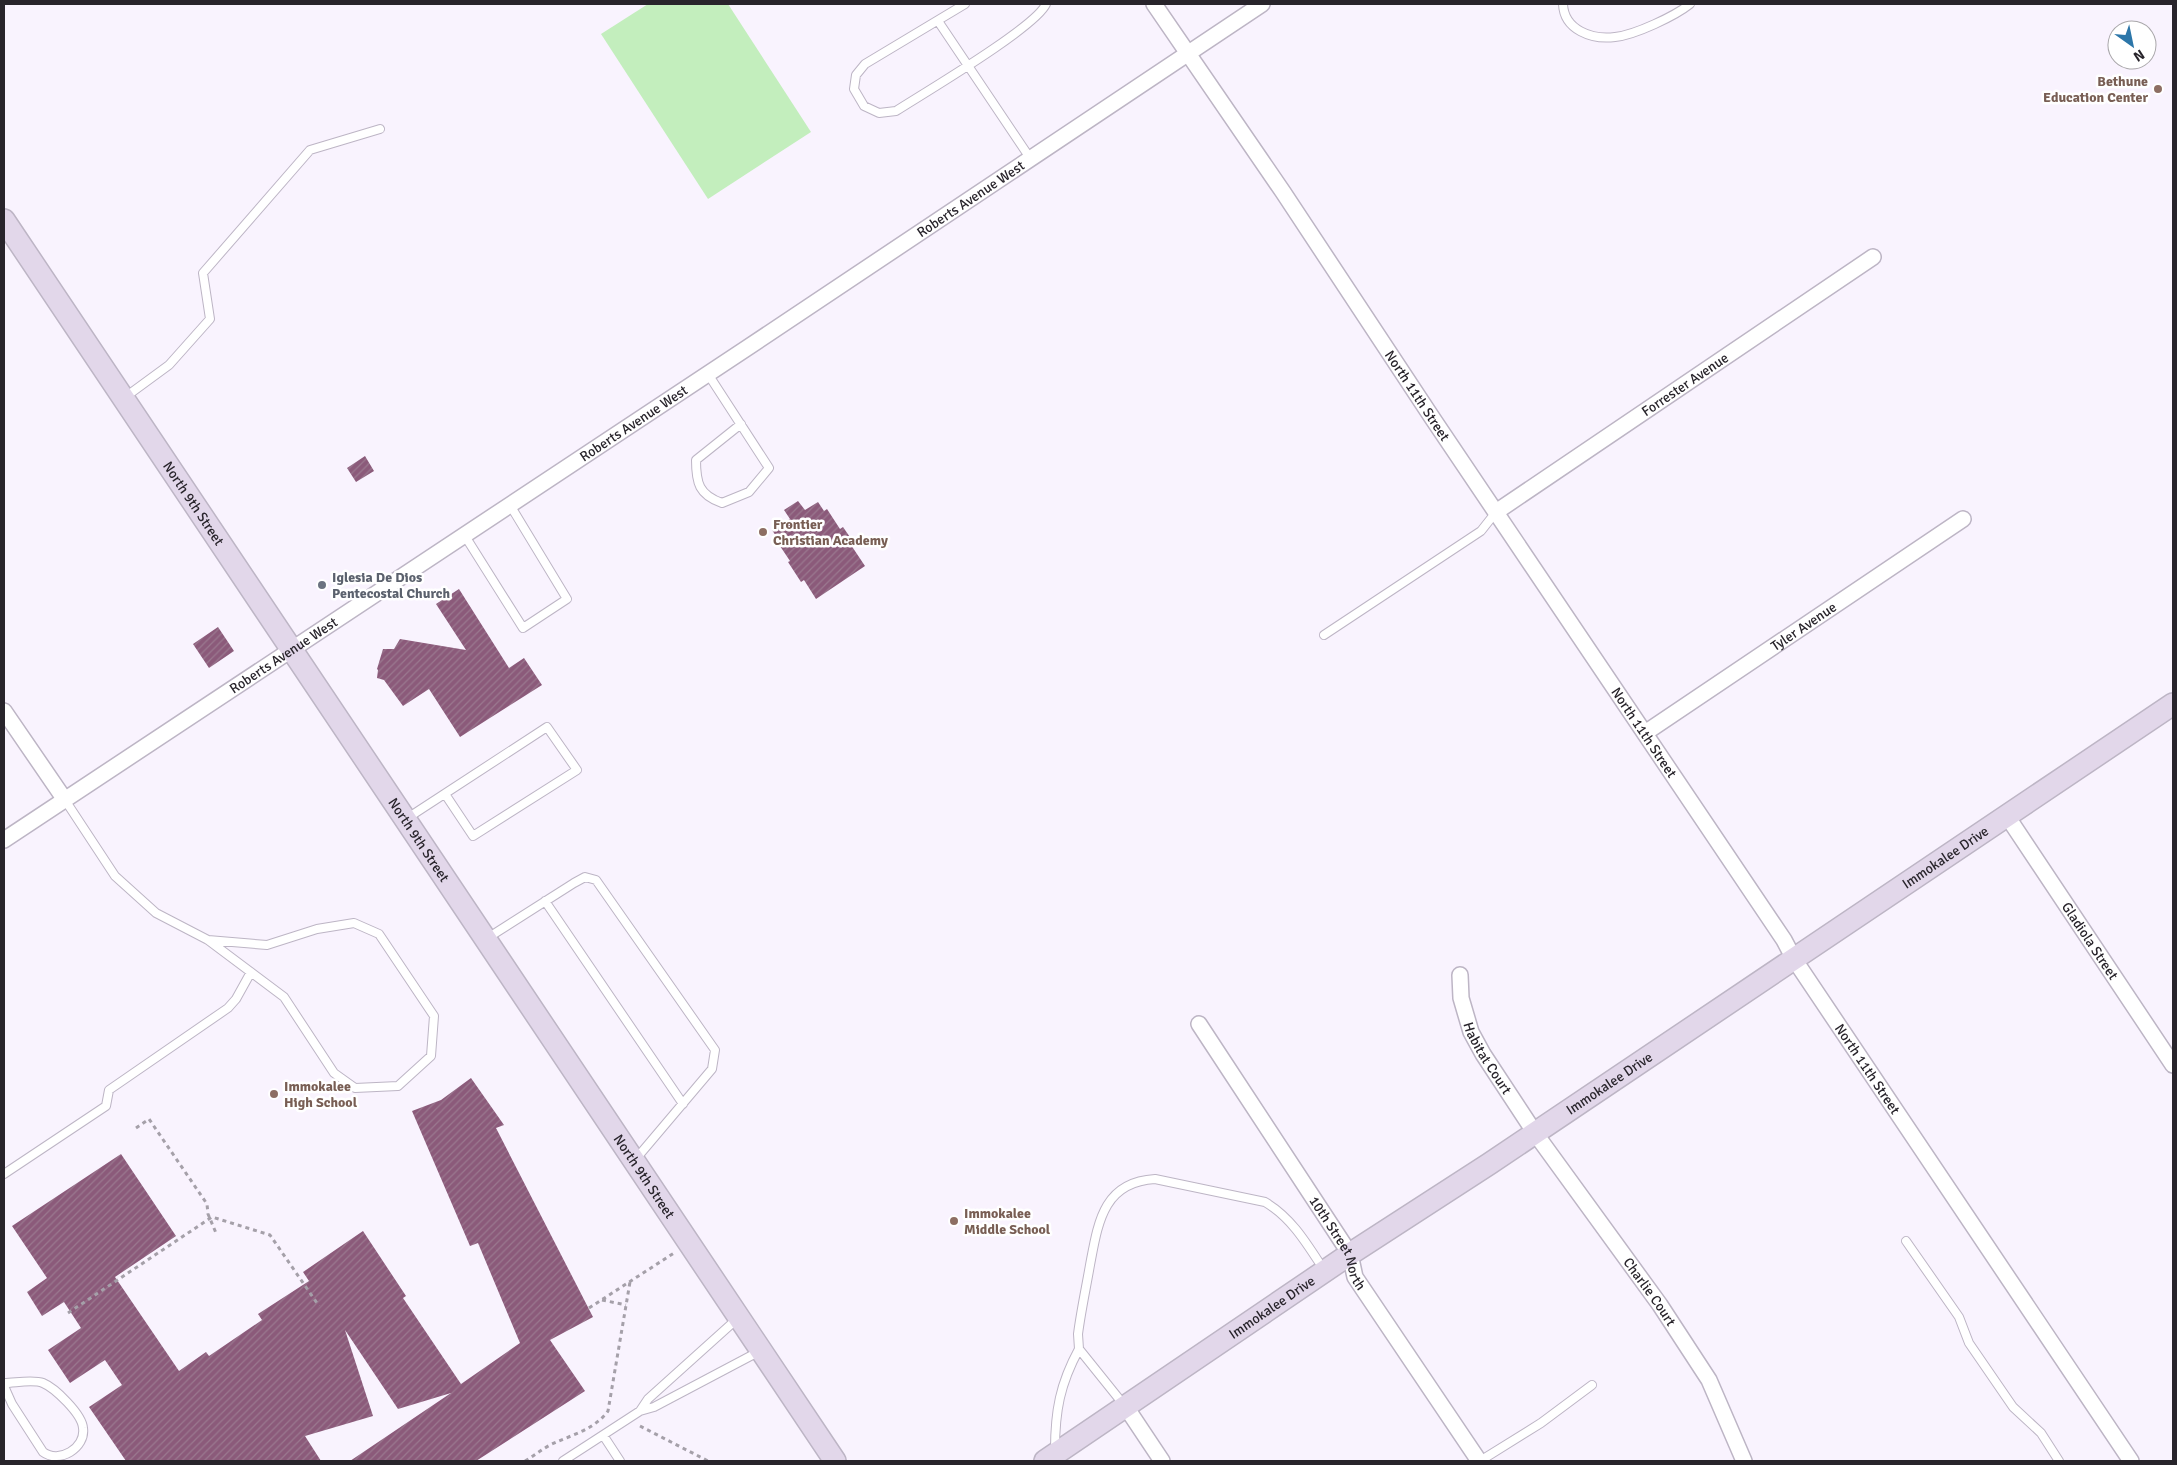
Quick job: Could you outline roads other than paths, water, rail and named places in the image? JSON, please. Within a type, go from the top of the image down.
[{"type":"street","name":"North 11th Street","points":[[1154,4],[1283,192],[2130,1461]]},
{"type":"street","name":"Roberts Avenue West","points":[[4,840],[465,536],[1262,4]]},
{"type":"street","name":"North 9th Street","points":[[4,220],[835,1461]]},
{"type":"street","name":"Forrester Avenue","points":[[1496,512],[1873,257]]},
{"type":"street","name":"Tyler Avenue","points":[[1645,733],[1963,519]]},
{"type":"street","name":"Immokalee Drive","points":[[1050,1458],[1350,1254],[2173,704]]},
{"type":"street","points":[[4,711],[65,800]]},
{"type":"street","name":"Gladiola Street","points":[[2007,816],[2173,1065]]},
{"type":"street","name":"Habitat Court","points":[[1460,975],[1461,998],[1471,1032],[1483,1054],[1534,1132]]},
{"type":"street","name":"10th Street North","points":[[1199,1024],[1350,1254],[1356,1277],[1480,1461]]},
{"type":"street","name":"Charlie Court","points":[[1534,1132],[1660,1304],[1709,1380],[1744,1461]]},
{"type":"street","points":[[1126,1407],[1162,1461]]},
{"type":"lane","points":[[964,4],[865,64],[856,75],[854,89],[864,106],[879,113],[896,111],[1024,28],[1044,10],[1046,4]]},
{"type":"lane","points":[[1563,4],[1568,23],[1583,33],[1616,37],[1646,27],[1682,10],[1690,4]]},
{"type":"lane","points":[[938,20],[1030,158]]},
{"type":"lane","points":[[124,398],[169,365],[210,318],[203,273],[310,150],[380,130]]},
{"type":"lane","points":[[708,374],[741,424],[769,468],[749,492],[722,503],[709,499],[696,480],[696,460],[741,424]]},
{"type":"lane","points":[[465,536],[523,628],[568,599],[510,505]]},
{"type":"lane","points":[[1324,635],[1481,530],[1496,512]]},
{"type":"lane","points":[[406,819],[547,727],[577,770],[473,836],[445,794]]},
{"type":"lane","points":[[65,800],[115,876],[156,913],[208,940],[284,997],[334,1073],[356,1088],[398,1086],[431,1056],[434,1016],[379,934],[354,923],[317,929],[267,945],[208,940]]},
{"type":"lane","points":[[486,939],[585,877],[596,880],[715,1050],[712,1069],[634,1161]]},
{"type":"lane","points":[[545,901],[683,1104]]},
{"type":"lane","points":[[4,1174],[106,1106],[109,1090],[115,1085],[228,1008],[236,999],[251,972]]},
{"type":"lane","points":[[1050,1458],[1060,1391],[1066,1374],[1079,1349],[1080,1315],[1099,1223],[1106,1205],[1127,1184],[1140,1179],[1155,1178],[1265,1202],[1278,1210],[1290,1222],[1325,1271]]},
{"type":"lane","points":[[1906,1241],[1959,1317],[1969,1343],[2013,1407],[2041,1433],[2059,1461]]},
{"type":"lane","points":[[640,1411],[648,1400],[738,1318]]},
{"type":"lane","points":[[1079,1349],[1126,1407]]},
{"type":"lane","points":[[563,1461],[640,1411],[654,1407],[760,1351]]},
{"type":"lane","points":[[42,1382],[64,1397],[84,1426],[83,1437],[77,1446],[68,1454],[58,1456],[50,1456],[43,1452],[12,1404],[4,1384],[42,1382]]},
{"type":"lane","points":[[1480,1461],[1540,1423],[1592,1385]]},
{"type":"lane","points":[[603,1435],[620,1461]]},
{"type":"place","name":"Bethune Education Center","points":[[2158,89]]},
{"type":"place","name":"Frontier Christian Academy","points":[[763,532]]},
{"type":"place","name":"Iglesia De Dios Pentecostal Church","points":[[322,585]]},
{"type":"place","name":"Immokalee High School","points":[[274,1094]]},
{"type":"place","name":"Immokalee Middle School","points":[[954,1221]]}]
